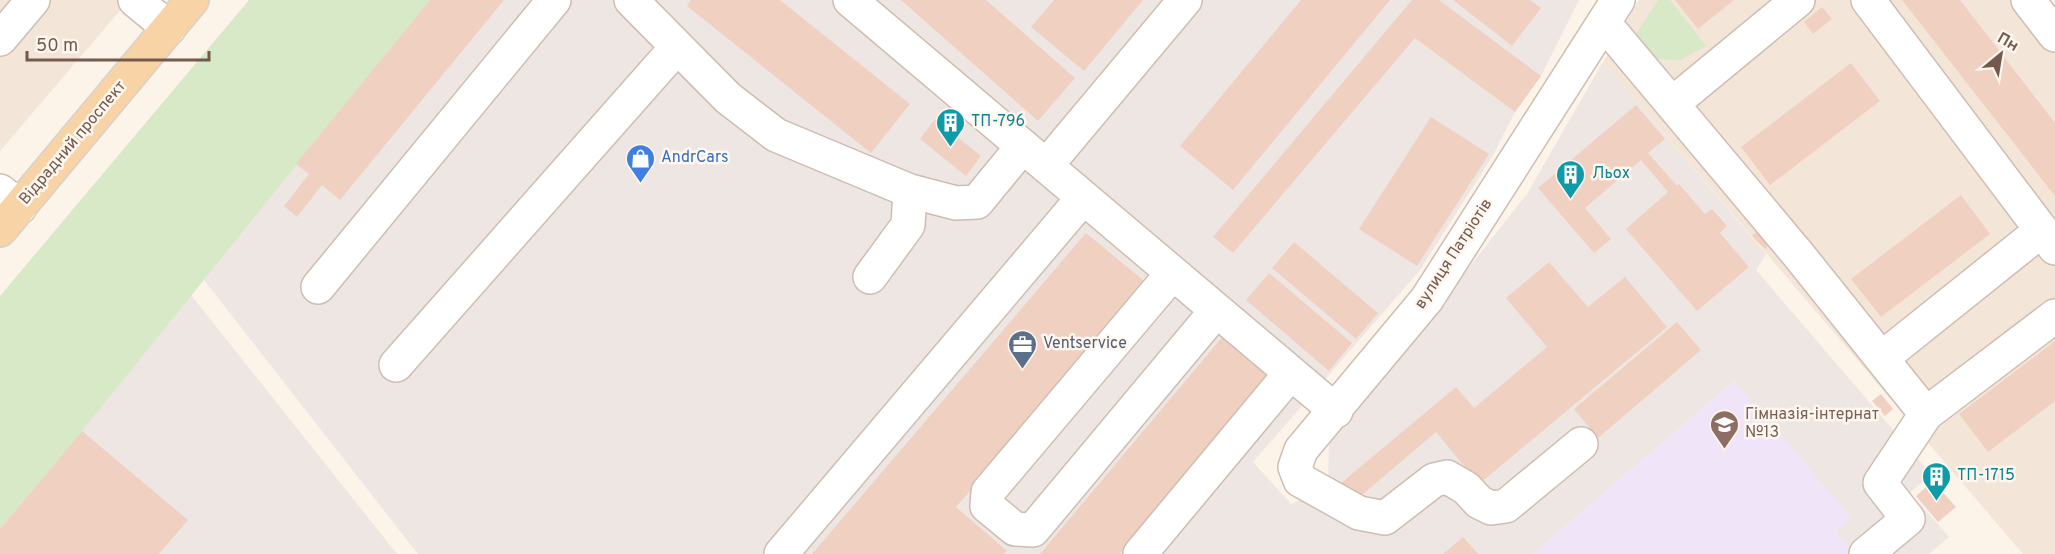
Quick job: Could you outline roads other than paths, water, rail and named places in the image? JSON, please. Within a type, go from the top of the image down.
[{"type":"main road","name":"Відрадний проспект","points":[[6,210],[192,0]]},
{"type":"street","points":[[0,39],[33,0]]},
{"type":"street","points":[[135,0],[169,28]]},
{"type":"street","points":[[318,287],[554,0]]},
{"type":"street","points":[[632,0],[728,98],[776,135],[910,191],[956,203],[976,202],[1034,156],[1185,0]]},
{"type":"street","points":[[850,0],[1335,411]]},
{"type":"street","points":[[1672,104],[1798,0]]},
{"type":"street","points":[[1868,0],[2048,239],[1882,358]]},
{"type":"street","points":[[2028,0],[2055,35]]},
{"type":"street","points":[[1611,11],[1672,104],[1797,253],[1926,414]]},
{"type":"street","name":"вулиця Патріотів","points":[[1581,444],[1506,506],[1491,508],[1479,502],[1466,488],[1447,477],[1434,480],[1385,518],[1359,513],[1300,480],[1295,466],[1301,450],[1427,298],[1611,11]]},
{"type":"street","points":[[396,365],[678,47]]},
{"type":"street","points":[[870,277],[908,225],[910,191]]},
{"type":"street","points":[[781,554],[1083,198]]},
{"type":"street","points":[[1172,274],[988,492],[987,506],[1015,530],[1033,530],[1216,311]]},
{"type":"street","points":[[1866,554],[1908,519],[1880,483],[1926,414],[2055,316]]},
{"type":"street","points":[[1140,554],[1290,374]]},
{"type":"place","name":"ТП-796","points":[[950,148]]},
{"type":"place","name":"AndrCars","points":[[640,184]]},
{"type":"place","name":"Льох","points":[[1571,200]]},
{"type":"place","name":"Ventservice","points":[[1022,370]]},
{"type":"place","name":"Гімназія-інтернат №13","points":[[1724,450]]},
{"type":"place","name":"ТП-1715","points":[[1936,502]]}]
